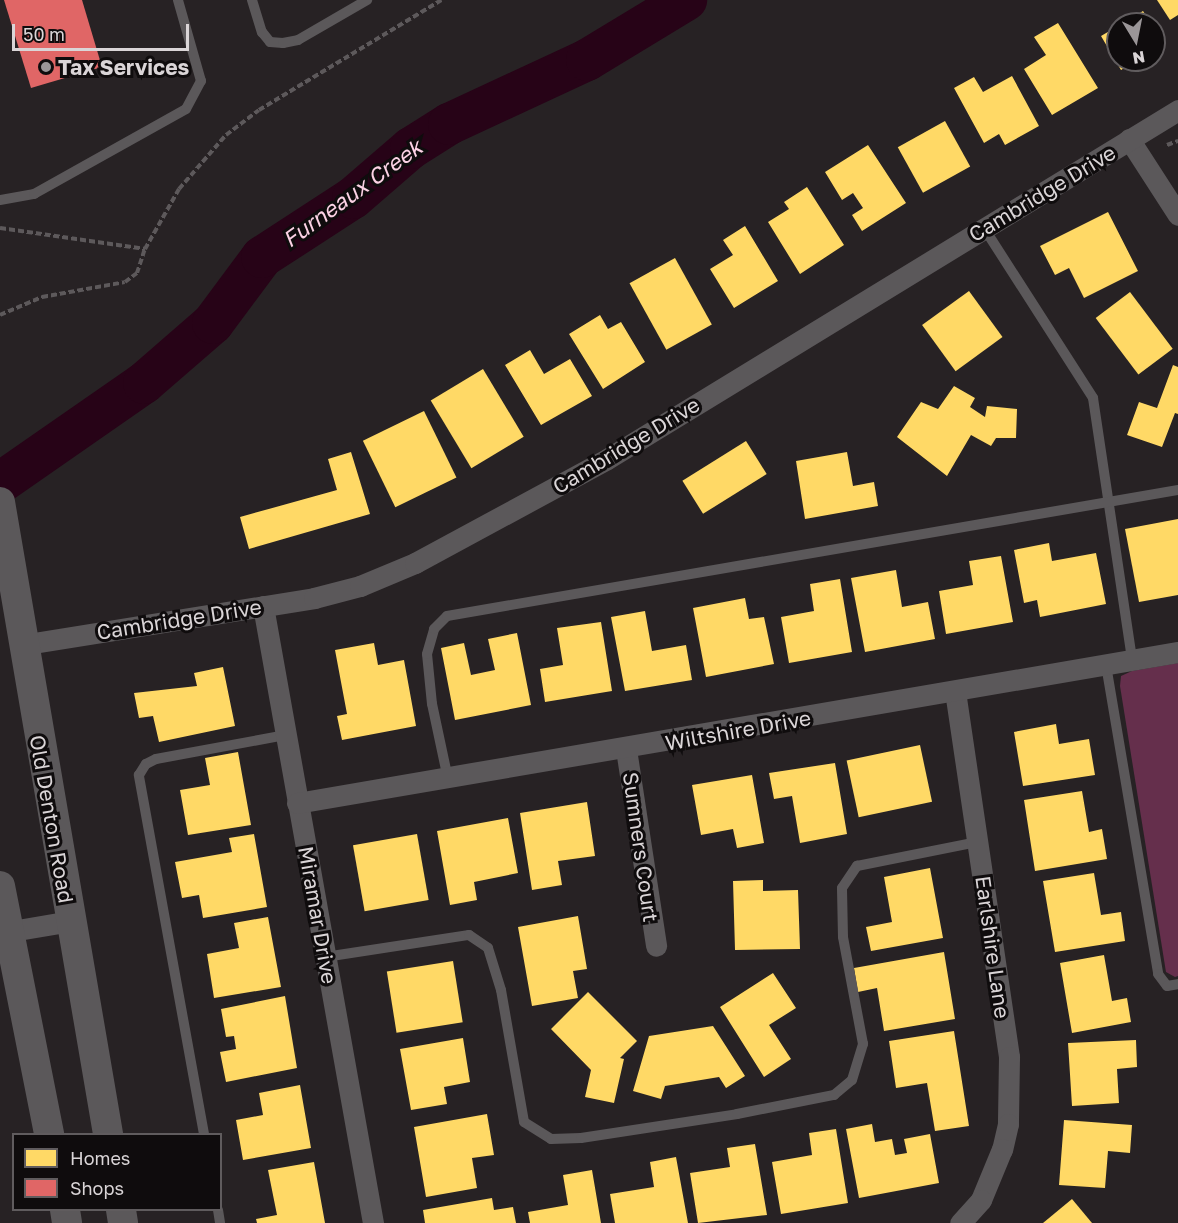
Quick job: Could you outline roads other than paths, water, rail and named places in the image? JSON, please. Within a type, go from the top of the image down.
[{"type":"main road","name":"Old Denton Road","points":[[0,502],[13,576],[21,645],[108,1133]]},
{"type":"main road","points":[[0,886],[4,932],[49,1133]]},
{"type":"street","name":"Cambridge Drive","points":[[21,645],[263,606],[360,586],[415,563],[608,459],[1178,110]]},
{"type":"street","points":[[1129,139],[1178,216]]},
{"type":"street","name":"Miramar Drive","points":[[263,606],[373,1223]]},
{"type":"street","name":"Wiltshire Drive","points":[[297,803],[627,749],[1178,652]]},
{"type":"street","name":"Earlshire Lane","points":[[955,691],[1009,1057],[1008,1124],[1002,1149],[981,1200],[960,1223]]},
{"type":"street","name":"Sumners Court","points":[[627,749],[656,946]]},
{"type":"street","points":[[4,932],[70,921]]},
{"type":"lane","points":[[0,200],[34,194],[186,109],[201,81],[178,0]]},
{"type":"lane","points":[[252,0],[262,32],[270,42],[283,43],[298,40],[367,0]]},
{"type":"lane","points":[[984,228],[1093,398],[1110,502],[1131,660]]},
{"type":"lane","points":[[448,779],[432,704],[427,654],[434,629],[447,616],[1178,490]]},
{"type":"lane","points":[[1106,665],[1158,974],[1167,986],[1178,984]]},
{"type":"lane","points":[[204,1133],[139,775],[156,759],[285,735]]},
{"type":"lane","points":[[326,957],[469,935],[488,948],[501,990],[515,1087],[524,1122],[551,1139],[581,1138],[737,1114],[834,1095],[852,1080],[862,1044],[843,937],[842,888],[857,866],[977,842]]},
{"type":"waterway","name":"Furneaux Creek","points":[[0,483],[144,383],[213,323],[262,257],[353,198],[411,148],[449,124],[587,60],[686,0]]},
{"type":"place","name":"Tax Services","points":[[46,67]]}]
